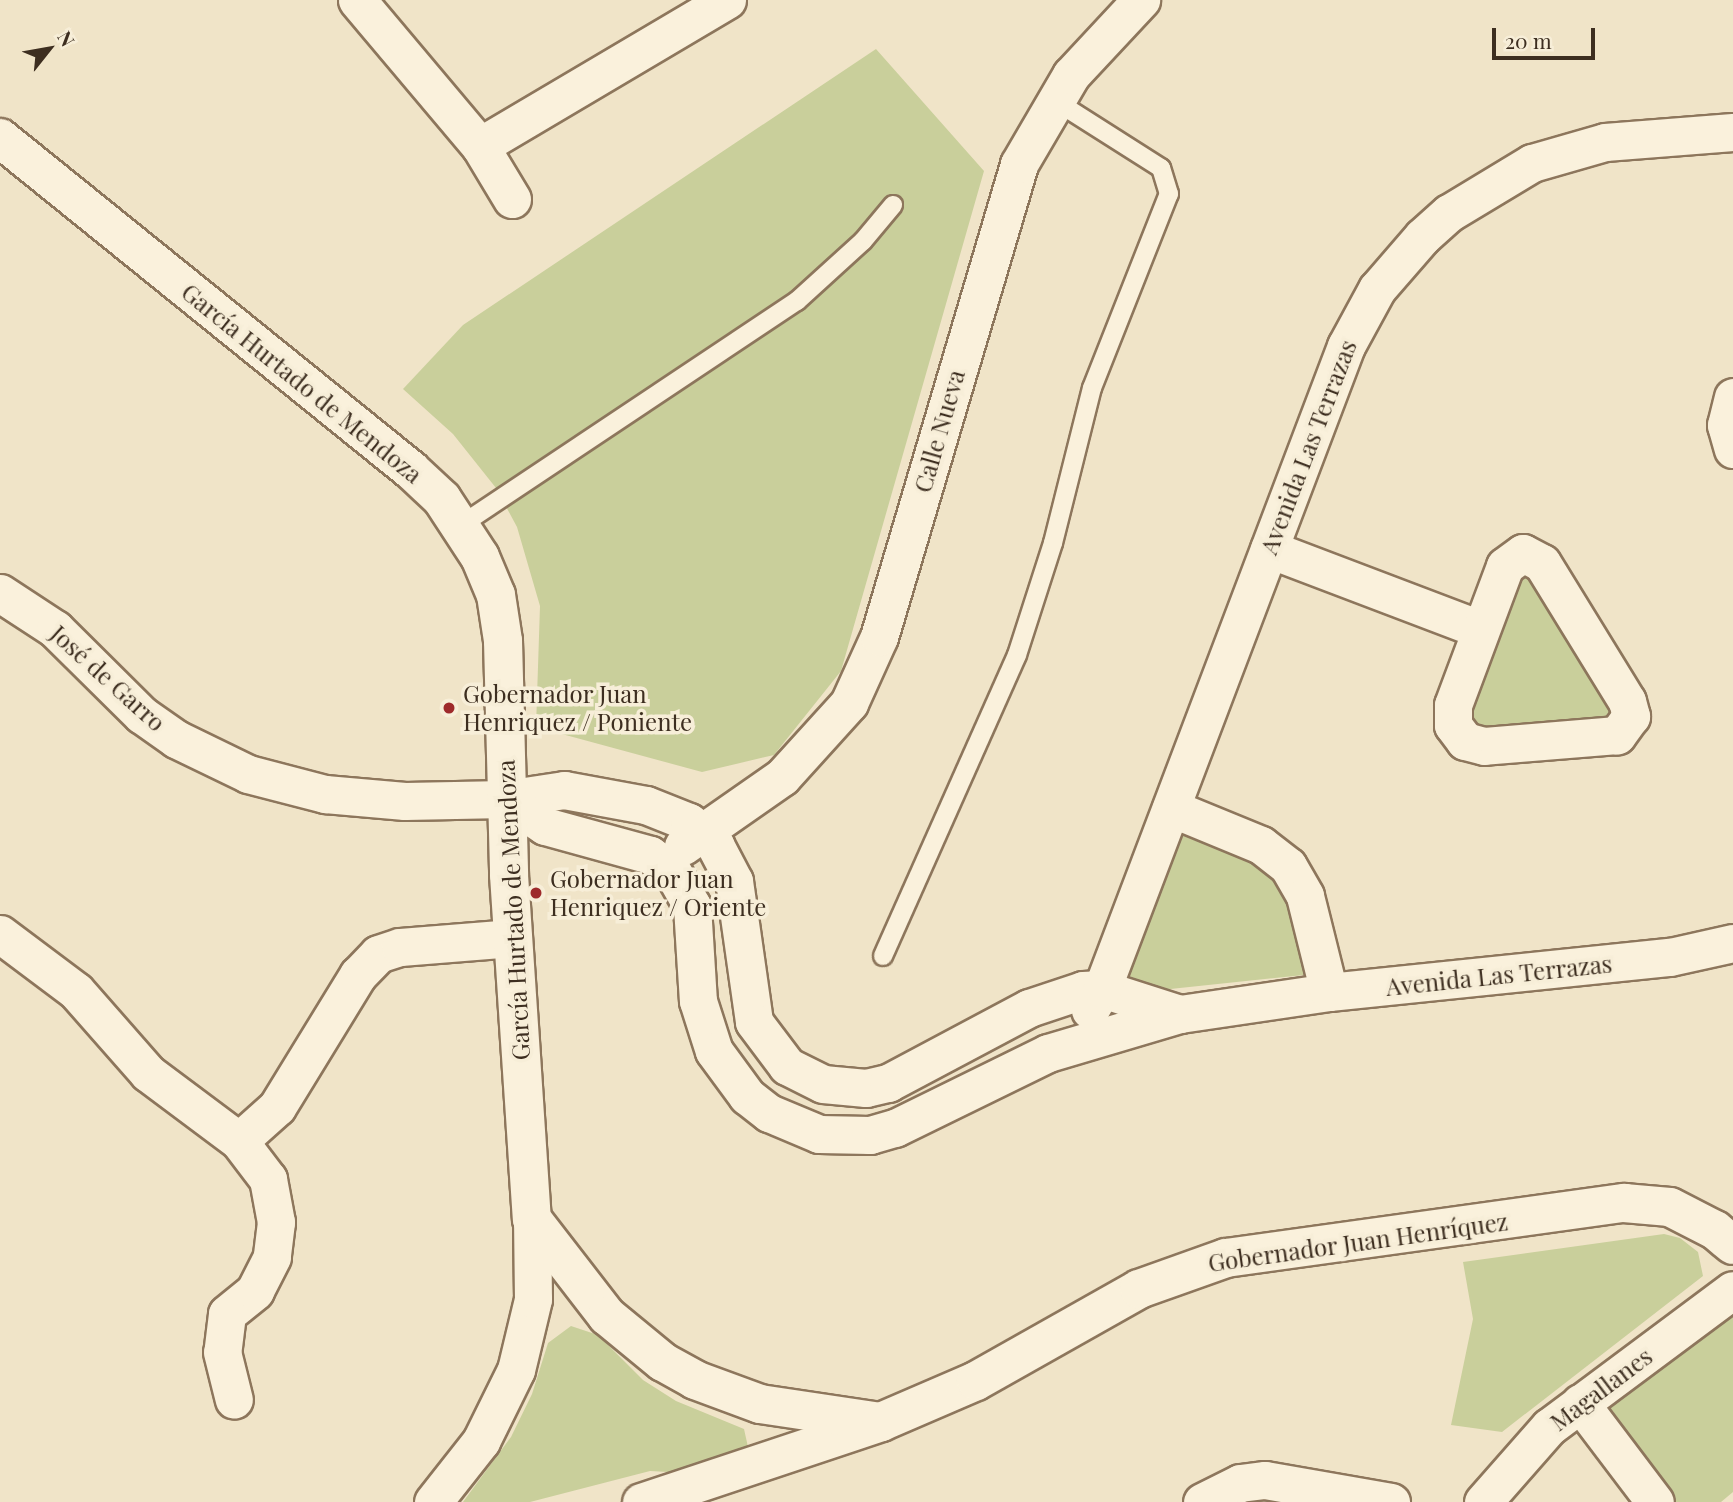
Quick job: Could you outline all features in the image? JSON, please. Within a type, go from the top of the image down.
[{"type":"street","points":[[357,0],[480,146],[512,199]]},
{"type":"street","points":[[480,146],[727,0]]},
{"type":"street","name":"Calle Nueva","points":[[663,861],[805,756],[849,703],[866,671],[1009,194],[1032,137],[1054,100],[1090,50],[1141,0]]},
{"type":"street","name":"Avenida Las Terrazas","points":[[1048,1053],[1079,1025],[1102,989],[1360,317],[1377,289],[1422,237],[1475,195],[1564,151],[1605,142],[1733,132]]},
{"type":"street","name":"García Hurtado de Mendoza","points":[[2,141],[411,470],[461,525],[489,575],[500,617],[505,799],[532,1219],[533,1298],[516,1370],[481,1441],[433,1502]]},
{"type":"street","points":[[1733,397],[1726,425],[1733,449]]},
{"type":"street","points":[[1269,549],[1480,629]]},
{"type":"street","points":[[1523,553],[1537,557],[1628,701],[1629,723],[1624,730],[1608,736],[1484,746],[1465,741],[1451,715],[1480,629],[1509,559],[1523,553]]},
{"type":"street","name":"José de Garro","points":[[0,593],[55,629],[159,727],[211,759],[248,774],[365,799],[505,799]]},
{"type":"street","name":"Avenida Las Terrazas","points":[[505,799],[564,790],[661,809],[703,832],[715,845],[734,881],[754,1022],[774,1053],[804,1077],[844,1088],[888,1083],[1029,1009],[1083,990],[1102,989],[1181,1014]]},
{"type":"street","points":[[505,799],[545,826],[663,861]]},
{"type":"street","points":[[1171,808],[1261,845],[1288,866],[1305,896],[1329,992]]},
{"type":"street","name":"Avenida Las Terrazas","points":[[663,861],[679,878],[692,906],[698,1001],[713,1051],[747,1096],[782,1121],[820,1134],[870,1135],[922,1118],[1048,1053],[1181,1014],[1329,992],[1670,957],[1733,943]]},
{"type":"street","points":[[0,934],[76,991],[176,1099],[239,1141],[268,1180],[276,1222],[265,1274],[255,1291],[227,1314],[222,1352],[234,1400]]},
{"type":"street","points":[[239,1141],[277,1107],[358,975],[378,954],[400,947],[513,938]]},
{"type":"street","name":"Gobernador Juan Henríquez","points":[[641,1502],[881,1422],[976,1381],[1139,1289],[1226,1258],[1624,1203],[1671,1207],[1693,1217],[1733,1245]]},
{"type":"street","points":[[532,1219],[607,1316],[674,1368],[760,1405],[881,1422]]},
{"type":"street","name":"Magallanes","points":[[1483,1502],[1520,1456],[1580,1403],[1733,1290]]},
{"type":"street","points":[[1580,1403],[1655,1502]]},
{"type":"street","points":[[1202,1502],[1240,1483],[1265,1480],[1391,1502]]},
{"type":"lane","points":[[884,956],[1017,655],[1053,543],[1092,388],[1168,194],[1161,168],[1054,100]]},
{"type":"lane","points":[[461,525],[797,301],[830,275],[893,205]]},
{"type":"green space","points":[[876,49],[984,171],[841,671],[774,755],[702,772],[536,727],[540,606],[517,527],[496,488],[453,434],[403,389],[463,325]]},
{"type":"green space","points":[[1522,562],[1623,717],[1482,738],[1462,709]]},
{"type":"green space","points":[[1179,830],[1284,872],[1309,971],[1304,975],[1161,990],[1131,980],[1127,972]]},
{"type":"green space","points":[[1664,1234],[1680,1238],[1698,1252],[1703,1276],[1502,1432],[1451,1425],[1473,1319],[1463,1262]]},
{"type":"green space","points":[[1733,1310],[1733,1492],[1721,1502],[1675,1502],[1605,1405]]},
{"type":"green space","points":[[571,1326],[598,1335],[643,1380],[676,1401],[744,1429],[748,1447],[686,1473],[650,1471],[530,1502],[463,1502],[511,1437],[532,1394],[548,1343]]},
{"type":"place","name":"Gobernador Juan Henriquez / Poniente","points":[[449,708]]},
{"type":"place","name":"Gobernador Juan Henriquez / Oriente","points":[[536,893]]}]
